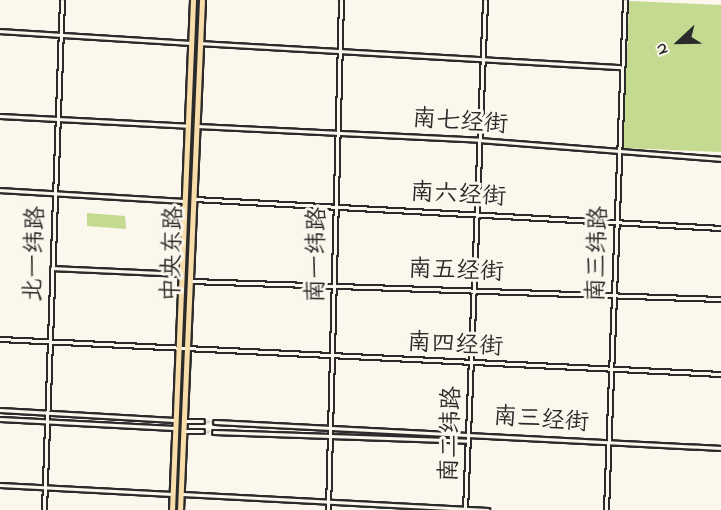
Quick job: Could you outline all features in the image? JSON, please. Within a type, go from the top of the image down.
[{"type":"main road","name":"中央东路","points":[[172,510],[193,0]]},
{"type":"main road","name":"中央东路","points":[[180,510],[186,421],[202,0]]},
{"type":"street","name":"北一纬路","points":[[44,510],[62,0]]},
{"type":"street","name":"南一纬路","points":[[328,510],[341,0]]},
{"type":"street","name":"南二纬路","points":[[465,509],[485,0]]},
{"type":"street","name":"南三纬路","points":[[606,510],[617,221],[620,67],[625,0]]},
{"type":"street","points":[[0,32],[192,43]]},
{"type":"street","points":[[200,43],[620,67]]},
{"type":"street","points":[[0,116],[188,126]]},
{"type":"street","name":"南七经街","points":[[197,126],[480,140],[619,153],[721,159]]},
{"type":"street","points":[[0,190],[185,201]]},
{"type":"street","name":"南六经街","points":[[194,199],[721,228]]},
{"type":"street","points":[[52,268],[182,274]]},
{"type":"street","name":"南五经街","points":[[191,281],[474,288],[721,299]]},
{"type":"street","name":"南四经街","points":[[0,339],[188,350],[721,374]]},
{"type":"street","points":[[0,410],[176,420]]},
{"type":"street","points":[[0,419],[176,428]]},
{"type":"street","points":[[186,421],[202,421]]},
{"type":"street","name":"南三经街","points":[[214,422],[468,433],[721,448]]},
{"type":"street","points":[[184,431],[202,431]]},
{"type":"street","points":[[214,432],[468,441]]},
{"type":"street","points":[[0,485],[173,495]]},
{"type":"street","points":[[182,494],[488,510]]},
{"type":"green space","points":[[629,1],[721,5],[721,152],[623,148]]},
{"type":"green space","points":[[87,213],[125,216],[126,229],[87,226]]},
{"type":"tunnel","points":[[202,421],[215,422]]},
{"type":"tunnel","points":[[202,431],[214,432]]}]
